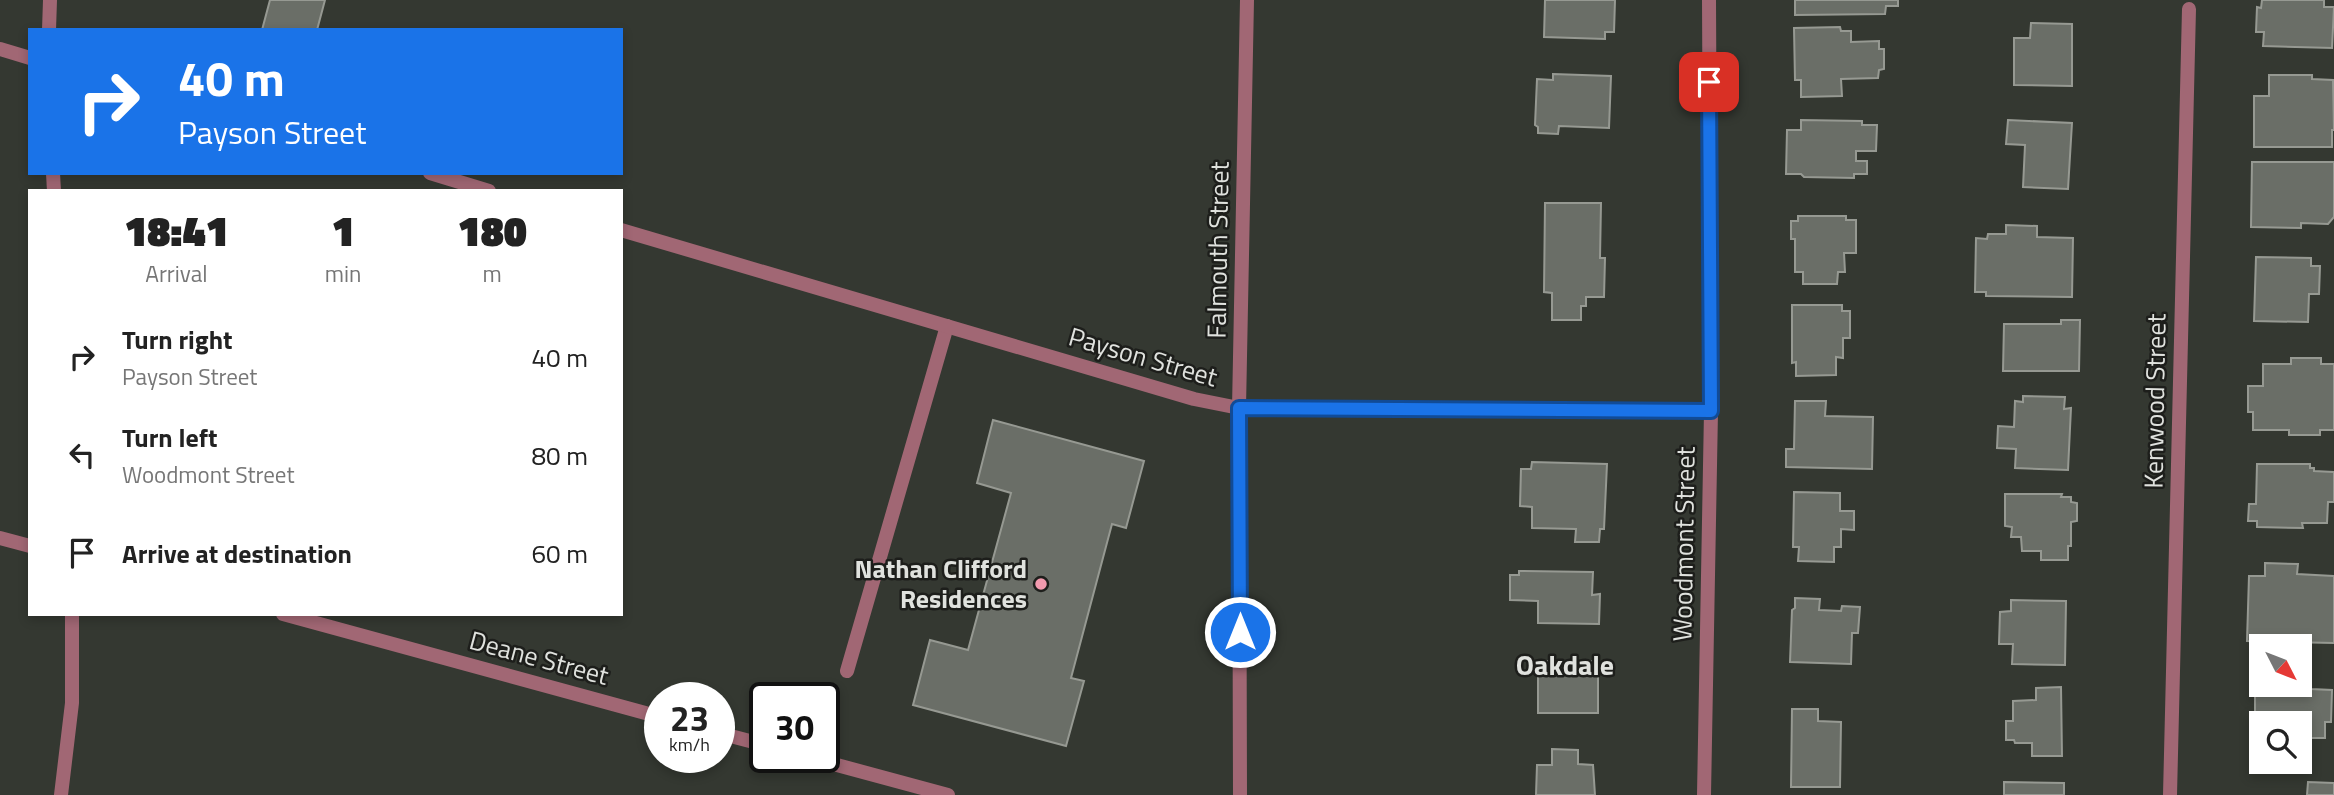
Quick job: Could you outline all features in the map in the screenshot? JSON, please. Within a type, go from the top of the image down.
[{"type":"street","points":[[49,28],[50,0]]},
{"type":"street","name":"Falmouth Street","points":[[1240,795],[1239,408],[1247,0]]},
{"type":"street","name":"Woodmont Street","points":[[1704,795],[1711,411],[1709,0]]},
{"type":"street","name":"Kenwood Street","points":[[2170,795],[2189,9]]},
{"type":"street","points":[[0,49],[28,57]]},
{"type":"street","points":[[437,175],[482,189]]},
{"type":"street","name":"Payson Street","points":[[623,231],[1194,399],[1239,408],[1711,411]]},
{"type":"street","points":[[847,671],[947,326]]},
{"type":"street","points":[[0,538],[28,545]]},
{"type":"street","points":[[61,795],[72,703],[72,616]]},
{"type":"street","name":"Deane Street","points":[[290,616],[644,713]]},
{"type":"street","points":[[840,766],[948,795]]},
{"type":"building","points":[[270,0],[325,0],[318,28],[263,28]]},
{"type":"building","points":[[1545,0],[1615,0],[1614,32],[1605,32],[1605,39],[1544,37]]},
{"type":"building","points":[[1795,0],[1898,0],[1898,6],[1886,6],[1885,14],[1795,15]]},
{"type":"building","points":[[2262,0],[2324,0],[2324,7],[2334,7],[2332,48],[2263,46],[2264,32],[2256,32],[2257,7],[2261,8]]},
{"type":"building","points":[[2031,23],[2072,24],[2072,86],[2014,85],[2014,38],[2030,38]]},
{"type":"building","points":[[1840,27],[1841,31],[1851,31],[1851,42],[1879,41],[1879,49],[1884,49],[1884,69],[1879,70],[1878,78],[1841,79],[1842,96],[1801,97],[1801,80],[1795,80],[1794,28]]},
{"type":"building","points":[[1553,74],[1611,76],[1609,128],[1559,126],[1558,134],[1538,133],[1538,127],[1535,125],[1537,79],[1553,80]]},
{"type":"building","points":[[2269,75],[2312,75],[2312,79],[2333,80],[2332,147],[2254,147],[2254,96],[2269,96]]},
{"type":"building","points":[[1801,120],[1862,121],[1862,125],[1877,125],[1876,151],[1856,151],[1856,161],[1867,161],[1867,174],[1854,174],[1854,178],[1786,174],[1787,130],[1801,130]]},
{"type":"building","points":[[2008,120],[2072,123],[2068,189],[2023,187],[2025,145],[2006,144]]},
{"type":"building","points":[[2252,162],[2334,162],[2334,217],[2328,224],[2301,223],[2301,228],[2251,227]]},
{"type":"building","points":[[1545,203],[1601,203],[1600,258],[1605,258],[1604,297],[1586,297],[1586,306],[1581,306],[1581,320],[1552,320],[1552,293],[1544,292]]},
{"type":"building","points":[[1798,216],[1846,216],[1846,220],[1856,220],[1856,253],[1844,253],[1845,272],[1838,272],[1837,284],[1803,284],[1803,272],[1795,272],[1795,239],[1791,239],[1791,221],[1798,221]]},
{"type":"building","points":[[2006,225],[2037,226],[2037,237],[2073,238],[2072,297],[1986,296],[1986,292],[1975,292],[1976,238],[1987,239],[1988,234],[2006,234]]},
{"type":"building","points":[[2256,257],[2311,258],[2311,266],[2320,266],[2319,294],[2309,294],[2308,322],[2254,321]]},
{"type":"building","points":[[1792,305],[1842,305],[1842,311],[1850,311],[1850,338],[1843,338],[1843,358],[1836,357],[1836,375],[1796,376],[1796,362],[1792,363]]},
{"type":"building","points":[[2061,320],[2080,320],[2079,371],[2003,371],[2004,324],[2061,324]]},
{"type":"building","points":[[2291,358],[2321,358],[2321,364],[2334,364],[2334,430],[2320,430],[2320,435],[2289,435],[2289,430],[2253,430],[2253,412],[2248,412],[2248,386],[2263,386],[2263,364],[2291,364]]},
{"type":"building","points":[[2023,396],[2065,397],[2064,409],[2071,408],[2068,470],[2015,468],[2016,449],[1997,448],[1998,426],[2014,427],[2015,401],[2023,402]]},
{"type":"building","points":[[1795,401],[1826,401],[1825,416],[1873,417],[1872,469],[1786,467],[1786,449],[1794,449]]},
{"type":"building","name":"Nathan Clifford Residences","points":[[993,420],[1144,461],[1126,528],[1112,524],[1071,678],[1084,681],[1066,746],[913,705],[930,640],[968,650],[1011,493],[977,483]]},
{"type":"building","points":[[1532,462],[1607,464],[1604,529],[1600,529],[1599,542],[1575,542],[1576,529],[1532,528],[1532,507],[1520,506],[1521,469],[1531,469]]},
{"type":"building","points":[[2257,464],[2310,464],[2314,471],[2334,472],[2334,502],[2328,502],[2327,523],[2302,523],[2303,528],[2257,527],[2257,521],[2248,521],[2249,504],[2256,504]]},
{"type":"building","points":[[1794,492],[1840,493],[1840,511],[1854,511],[1854,530],[1841,529],[1841,547],[1834,547],[1834,562],[1798,561],[1799,547],[1793,547]]},
{"type":"building","points":[[2005,494],[2062,494],[2061,497],[2071,497],[2071,502],[2077,503],[2077,521],[2071,522],[2068,560],[2041,560],[2041,551],[2022,551],[2021,537],[2011,537],[2012,527],[2005,526]]},
{"type":"building","points":[[2265,563],[2298,564],[2297,574],[2334,576],[2334,643],[2312,642],[2312,634],[2249,634],[2247,641],[2249,576],[2265,576]]},
{"type":"building","points":[[1519,571],[1593,572],[1592,595],[1600,594],[1599,624],[1538,623],[1538,601],[1510,600],[1510,575],[1519,575]]},
{"type":"building","points":[[1795,598],[1820,599],[1819,610],[1841,611],[1842,606],[1860,607],[1858,633],[1852,633],[1851,664],[1790,662]]},
{"type":"building","points":[[2011,600],[2066,601],[2065,665],[2012,664],[2013,644],[1999,644],[2000,612],[2011,611]]},
{"type":"building","points":[[1538,661],[1598,661],[1598,713],[1538,713]]},
{"type":"building","points":[[2061,687],[2062,756],[2032,756],[2032,743],[2006,740],[2006,721],[2013,721],[2013,701],[2036,700],[2036,688]]},
{"type":"building","points":[[2312,689],[2332,690],[2331,722],[2325,722],[2325,738],[2312,738],[2312,711],[2255,711],[2255,697],[2312,697]]},
{"type":"building","points":[[1792,709],[1818,709],[1818,721],[1841,722],[1840,787],[1791,787]]},
{"type":"building","points":[[1552,749],[1578,750],[1578,764],[1593,765],[1595,795],[1536,795],[1537,765],[1552,765]]},
{"type":"building","points":[[2004,782],[2064,783],[2064,795],[2004,795]]},
{"type":"building","points":[[2308,782],[2334,783],[2334,795],[2307,795]]},
{"type":"place","name":"Nathan Clifford Residences","points":[[1041,584]]},
{"type":"district","name":"Oakdale","points":[[1565,665]]},
{"type":"route","points":[[1240,632],[1239,408],[1711,411],[1709,82]]}]
